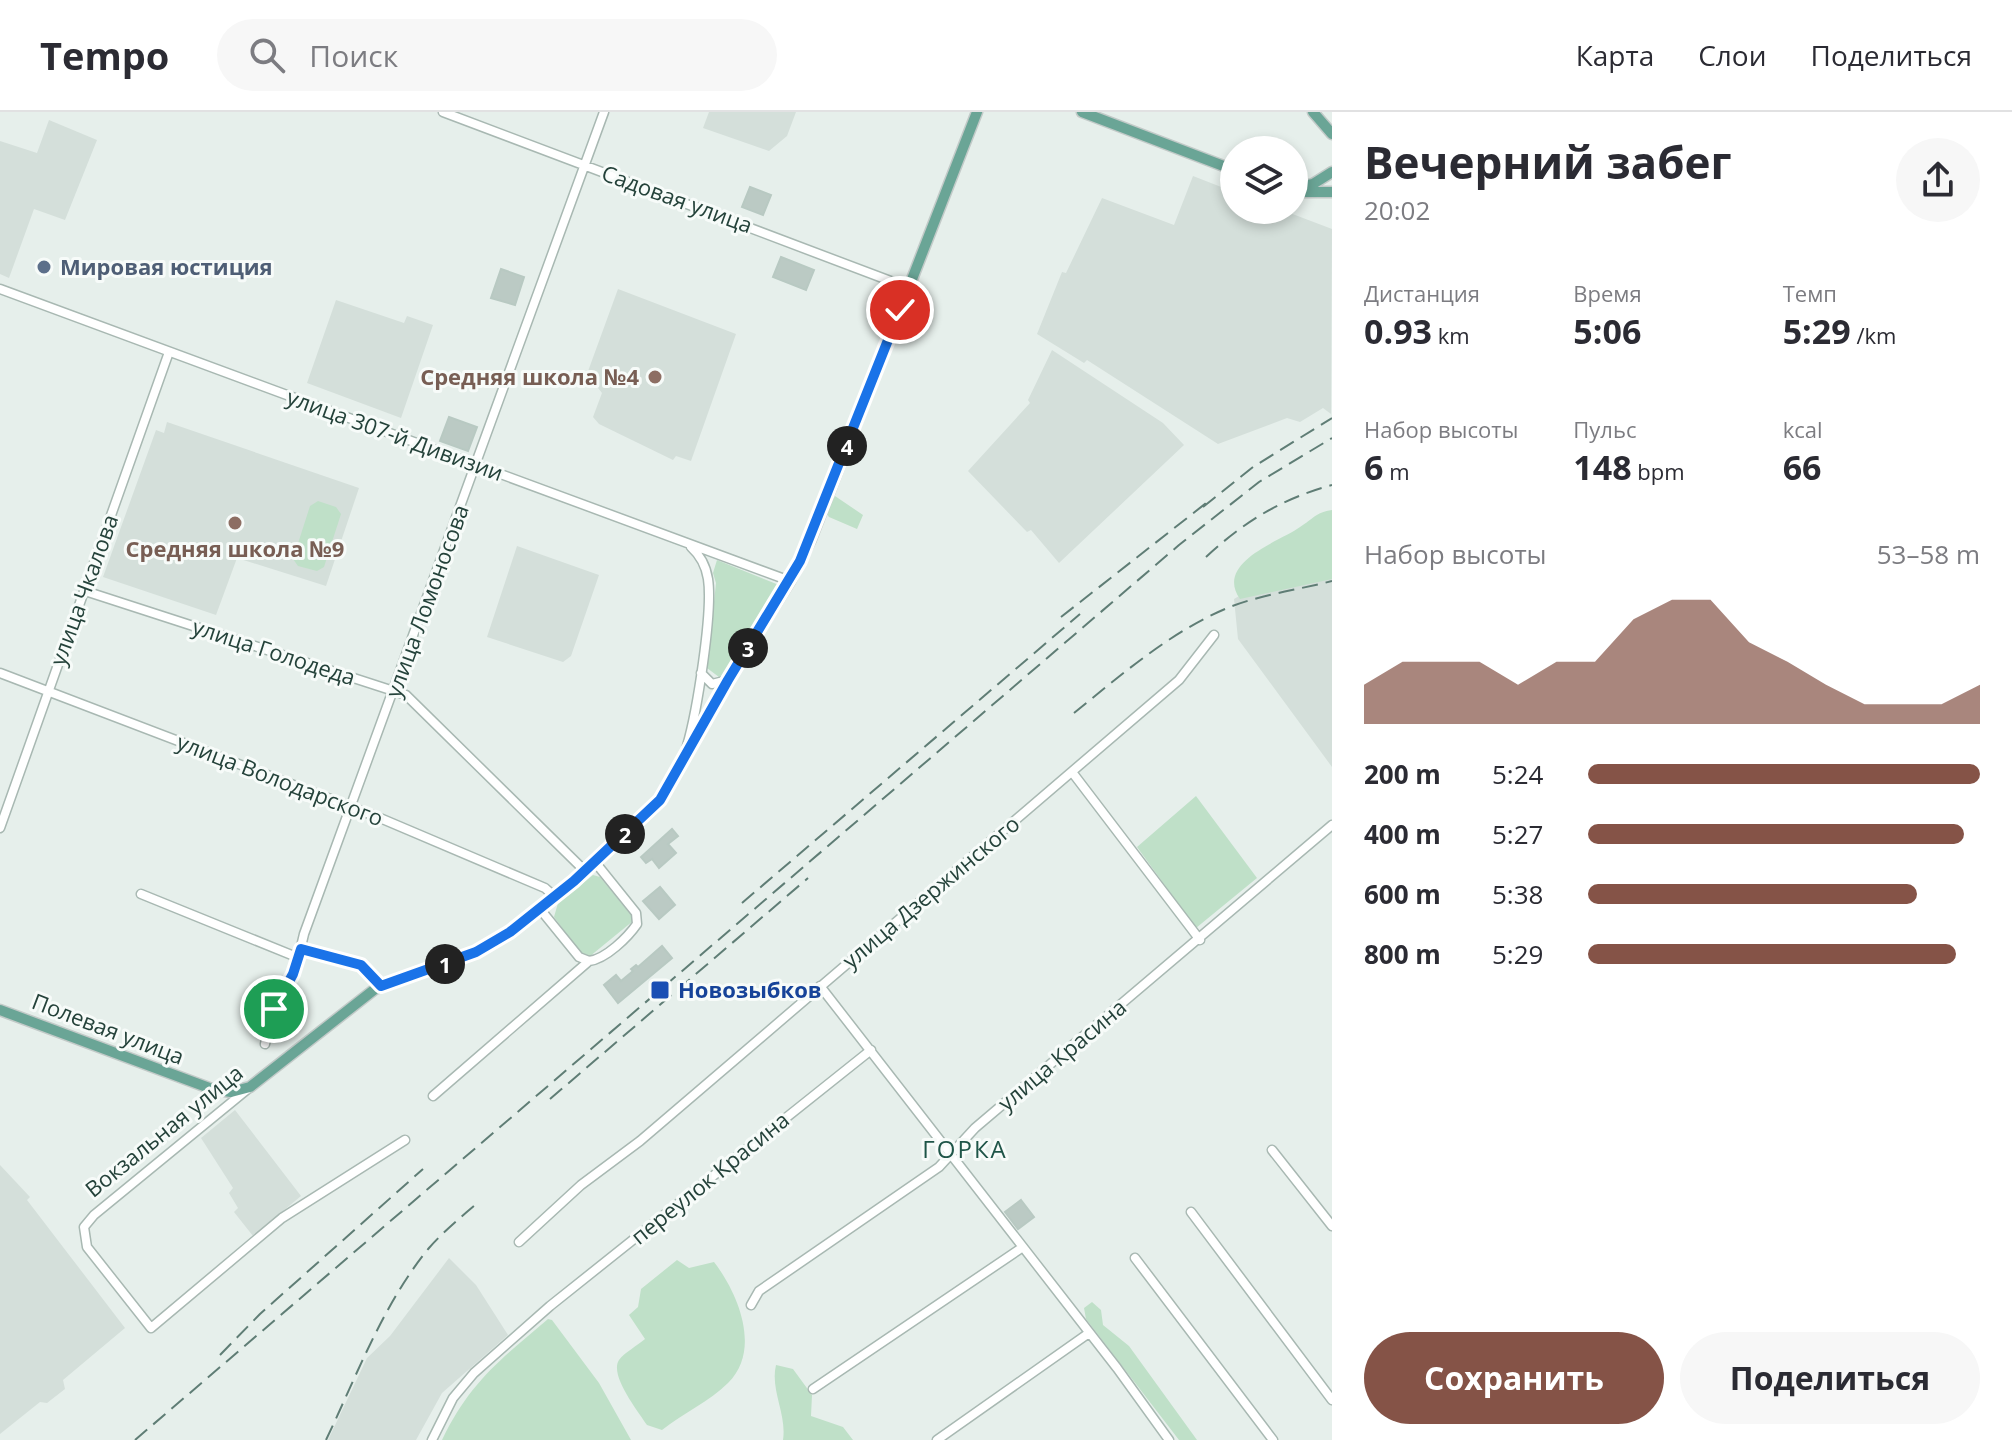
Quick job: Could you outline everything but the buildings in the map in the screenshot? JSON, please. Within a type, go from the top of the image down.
[{"type":"main road","name":"Вокзальная улица","points":[[250,1087],[381,986],[476,952],[540,909],[660,800],[728,680],[790,581],[815,528],[977,112]]},
{"type":"main road","points":[[1082,112],[1220,165]]},
{"type":"main road","points":[[1313,112],[1331,135]]},
{"type":"main road","points":[[1308,186],[1331,172],[1332,186]]},
{"type":"main road","points":[[1308,191],[1332,192]]},
{"type":"main road","name":"Полевая улица","points":[[0,1010],[212,1089],[231,1092],[250,1087]]},
{"type":"street","name":"Садовая улица","points":[[443,112],[909,288]]},
{"type":"street","name":"улица Ломоносова","points":[[265,1044],[272,1014],[300,954],[304,934],[604,112]]},
{"type":"street","name":"улица 307-й Дивизии","points":[[0,289],[790,581]]},
{"type":"street","name":"улица Чкалова","points":[[0,828],[169,352]]},
{"type":"street","points":[[679,769],[690,736],[701,668],[708,579],[701,557],[680,541]]},
{"type":"street","name":"улица Голодеда","points":[[85,591],[395,690],[414,702],[473,764],[585,871]]},
{"type":"street","name":"улица Дзержинского","points":[[519,1242],[581,1185],[640,1141],[1179,680],[1214,635]]},
{"type":"street","points":[[701,668],[703,678],[712,684],[719,685],[728,680]]},
{"type":"street","name":"улица Володарского","points":[[0,673],[352,807],[545,888],[555,897]]},
{"type":"street","points":[[1072,772],[1200,940]]},
{"type":"street","name":"улица Красина","points":[[751,1305],[759,1291],[939,1167],[993,1112],[1200,940],[1332,825]]},
{"type":"street","points":[[433,1096],[589,961],[603,956],[637,924],[636,913],[595,862]]},
{"type":"street","points":[[141,894],[300,954],[361,965],[381,986]]},
{"type":"street","points":[[540,909],[579,957],[589,961]]},
{"type":"street","points":[[820,986],[952,1154],[1168,1440]]},
{"type":"street","name":"переулок Красина","points":[[432,1440],[466,1381],[550,1306],[871,1050]]},
{"type":"street","name":"Вокзальная улица","points":[[250,1087],[94,1215],[84,1227],[87,1247],[151,1328],[282,1218],[405,1140]]},
{"type":"street","points":[[212,1089],[223,1098],[220,1112]]},
{"type":"street","points":[[1272,1150],[1332,1226]]},
{"type":"street","points":[[1191,1212],[1332,1400]]},
{"type":"street","points":[[813,1389],[1023,1247]]},
{"type":"street","points":[[1135,1258],[1273,1440]]},
{"type":"street","points":[[937,1440],[1089,1333]]},
{"type":"shaded area","points":[[709,112],[796,112],[787,136],[769,151],[703,128]]},
{"type":"shaded area","points":[[49,120],[97,140],[65,220],[34,209],[9,278],[0,274],[0,141],[37,153]]},
{"type":"shaded area","points":[[1193,176],[1220,187],[1220,224],[1308,224],[1308,220],[1332,229],[1331,414],[1323,408],[1300,422],[1287,418],[1218,444],[1087,360],[1084,363],[1037,334],[1062,272],[1066,273],[1102,198],[1174,225]]},
{"type":"shaded area","name":"Средняя школа №4","points":[[618,289],[736,334],[691,461],[676,456],[673,460],[599,424],[593,417],[602,393],[587,374]]},
{"type":"shaded area","points":[[336,300],[404,323],[407,316],[433,325],[401,418],[307,383]]},
{"type":"shaded area","points":[[1052,350],[1163,423],[1184,445],[1059,563],[1031,530],[1027,532],[968,471],[1030,403],[1028,400]]},
{"type":"shaded area","name":"Средняя школа №9","points":[[167,422],[359,488],[326,586],[237,558],[216,615],[103,577],[156,430],[164,433]]},
{"type":"shaded area","points":[[517,546],[599,575],[571,656],[563,662],[487,637]]},
{"type":"shaded area","points":[[1332,572],[1332,767],[1238,639],[1234,599],[1246,592]]},
{"type":"shaded area","points":[[235,1110],[301,1196],[253,1236],[234,1212],[238,1208],[229,1193],[233,1188],[201,1138]]},
{"type":"shaded area","points":[[0,1165],[30,1197],[27,1200],[125,1328],[63,1380],[65,1389],[47,1403],[40,1402],[0,1434]]},
{"type":"shaded area","points":[[449,1258],[476,1285],[508,1335],[442,1393],[416,1440],[328,1440],[367,1358],[390,1336]]},
{"type":"green space","points":[[835,496],[863,515],[857,529],[826,513]]},
{"type":"green space","points":[[318,501],[336,507],[341,514],[324,567],[317,571],[298,566],[293,559],[310,506]]},
{"type":"green space","points":[[1332,510],[1332,579],[1240,599],[1234,586],[1236,574],[1253,554],[1318,514]]},
{"type":"green space","points":[[717,560],[779,585],[723,676],[719,677],[707,668],[716,583],[713,573]]},
{"type":"green space","points":[[1196,796],[1257,878],[1196,928],[1137,847]]},
{"type":"green space","points":[[593,875],[600,877],[633,921],[589,957],[582,955],[554,917],[558,903]]},
{"type":"green space","points":[[677,1260],[689,1268],[714,1262],[738,1305],[745,1338],[744,1355],[728,1383],[662,1430],[647,1425],[626,1393],[617,1367],[622,1357],[645,1339],[629,1315],[638,1307],[641,1289]]},
{"type":"green space","points":[[1092,1302],[1101,1310],[1103,1325],[1129,1346],[1197,1440],[1179,1440],[1086,1319],[1084,1308]]},
{"type":"green space","points":[[548,1319],[552,1320],[599,1383],[631,1440],[442,1440],[475,1387]]},
{"type":"green space","points":[[776,1365],[793,1369],[812,1395],[811,1416],[843,1427],[853,1440],[783,1440],[783,1421],[775,1384]]},
{"type":"railway","points":[[1203,507],[1253,467],[1332,418]]},
{"type":"railway","points":[[135,1440],[1179,545],[1259,482],[1332,438]]},
{"type":"railway","points":[[1206,557],[1264,513],[1296,497],[1332,485]]},
{"type":"railway","points":[[1061,617],[1210,500]]},
{"type":"railway","points":[[1074,713],[1146,656],[1204,619],[1251,600],[1332,581]]},
{"type":"railway","points":[[742,903],[1080,614]]},
{"type":"railway","points":[[550,1099],[808,878]]},
{"type":"railway","points":[[220,1355],[260,1314],[423,1169]]},
{"type":"railway","points":[[326,1440],[398,1292],[429,1248],[480,1201]]},
{"type":"place","name":"Мировая юстиция","points":[[44,267]]},
{"type":"place","name":"Средняя школа №4","points":[[655,377]]},
{"type":"place","name":"Средняя школа №9","points":[[235,523]]},
{"type":"place","name":"Новозыбков","points":[[660,990]]},
{"type":"district","name":"ГОРКА","points":[[965,1150]]},
{"type":"route","points":[[274,1009],[293,974],[301,949],[361,965],[381,986],[476,952],[510,932],[555,897],[660,800],[800,561],[900,310]]}]
